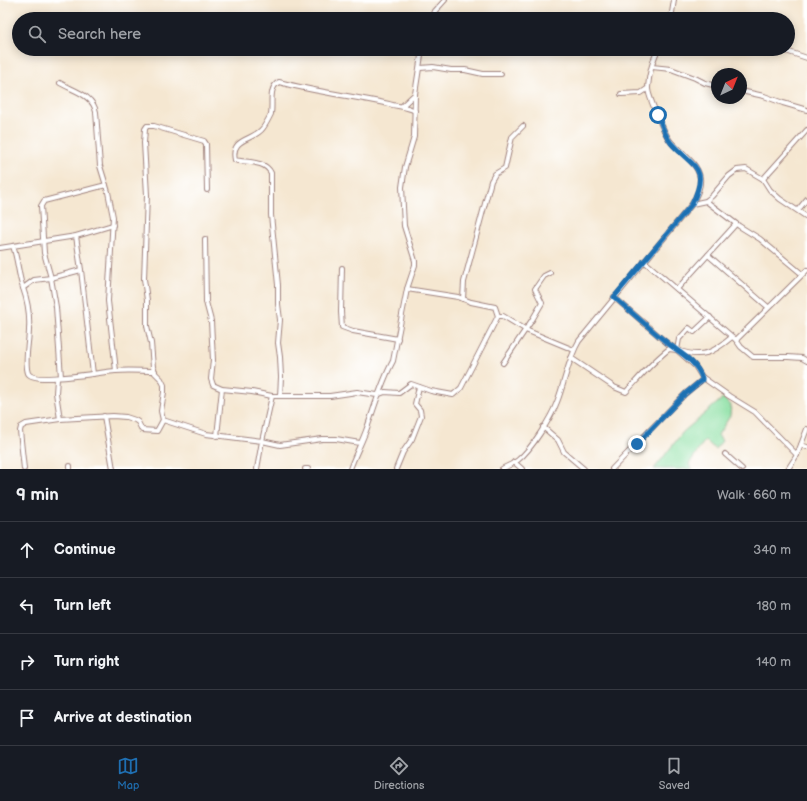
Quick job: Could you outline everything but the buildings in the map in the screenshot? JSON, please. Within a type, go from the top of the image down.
[{"type":"street","points":[[435,12],[445,0]]},
{"type":"street","points":[[673,12],[674,0]]},
{"type":"street","points":[[795,54],[807,58]]},
{"type":"street","points":[[350,469],[366,430],[377,395],[393,361],[407,289],[415,266],[415,261],[404,226],[402,187],[405,167],[414,136],[415,94],[421,56]]},
{"type":"street","points":[[502,469],[518,460],[529,448],[544,427],[558,400],[571,358],[579,341],[692,204],[698,190],[700,177],[697,169],[693,163],[670,142],[647,89],[656,56]]},
{"type":"street","points":[[420,68],[434,67],[451,70],[465,70],[483,74],[501,74]]},
{"type":"street","points":[[652,67],[671,69],[711,84]]},
{"type":"street","points":[[280,396],[281,364],[278,343],[280,320],[271,215],[271,173],[267,168],[255,163],[235,160],[234,150],[238,143],[257,133],[264,127],[270,114],[272,92],[276,84],[279,82],[368,99],[395,106],[402,106],[415,111]]},
{"type":"street","points":[[60,83],[81,94],[95,105],[100,166],[113,217],[108,301],[116,371]]},
{"type":"street","points":[[621,94],[641,93],[647,89]]},
{"type":"street","points":[[747,92],[764,96],[807,110]]},
{"type":"street","points":[[402,106],[415,94]]},
{"type":"street","points":[[24,469],[20,431],[26,424],[60,419],[104,416],[126,417],[138,422],[142,430],[157,431],[163,420],[161,411],[164,385],[154,371],[147,326],[148,300],[144,279],[147,195],[144,143],[145,129],[147,126],[154,126],[204,141],[206,144],[207,190]]},
{"type":"street","points":[[463,298],[464,282],[491,181],[495,174],[505,168],[512,137],[522,126]]},
{"type":"street","points":[[763,179],[807,130]]},
{"type":"street","points":[[692,204],[706,201],[737,170],[746,170],[763,179],[770,190],[780,199],[807,217]]},
{"type":"street","points":[[60,419],[56,393],[59,378],[56,307],[51,278],[44,253],[41,206],[42,202],[48,200],[106,185]]},
{"type":"street","points":[[798,210],[807,199]]},
{"type":"street","points":[[706,201],[736,224],[760,239],[802,274]]},
{"type":"street","points":[[677,289],[736,224]]},
{"type":"street","points":[[0,248],[76,236],[113,225]]},
{"type":"street","points":[[76,236],[93,374]]},
{"type":"street","points":[[204,239],[206,302],[211,321],[213,360],[211,378],[213,385],[222,389],[272,396],[330,396],[357,392],[377,395],[385,392],[399,394],[411,384],[431,391],[453,395],[461,388],[498,316],[495,307],[471,302],[463,298],[407,289]]},
{"type":"street","points":[[13,246],[17,257],[19,276],[28,301],[29,329],[27,358],[28,373],[30,376],[36,378],[59,378],[116,371],[154,371]]},
{"type":"street","points":[[708,255],[768,307]]},
{"type":"street","points":[[644,261],[710,317],[753,357],[802,358],[807,361]]},
{"type":"street","points":[[342,268],[342,326],[353,331],[398,339]]},
{"type":"street","points":[[23,288],[34,280],[51,278],[81,270]]},
{"type":"street","points":[[571,358],[614,387],[626,392],[664,352],[669,349],[694,355],[711,352],[734,339],[807,270]]},
{"type":"street","points":[[502,363],[542,303],[535,289],[544,276],[550,273]]},
{"type":"street","points":[[614,297],[695,366],[702,378],[755,412],[797,455]]},
{"type":"street","points":[[498,316],[503,316],[525,329],[574,350]]},
{"type":"street","points":[[677,350],[679,340],[689,328],[694,332],[710,317]]},
{"type":"street","points":[[612,469],[685,394],[702,380],[702,378]]},
{"type":"street","points":[[396,469],[403,452],[412,439],[422,416],[420,410],[415,404],[419,387]]},
{"type":"street","points":[[218,436],[222,389]]},
{"type":"street","points":[[257,469],[272,396]]},
{"type":"street","points":[[104,416],[113,469]]},
{"type":"street","points":[[163,420],[206,434],[248,438],[280,445],[322,439],[336,439],[360,443]]},
{"type":"street","points":[[544,427],[558,440],[564,452],[584,469]]},
{"type":"street","points":[[788,469],[797,455],[807,429]]},
{"type":"street","points":[[801,445],[807,447]]},
{"type":"street","points":[[725,454],[742,469]]},
{"type":"street","points":[[514,462],[522,469]]},
{"type":"green space","points":[[723,398],[731,405],[730,416],[718,435],[722,441],[715,449],[705,440],[689,464],[691,469],[654,469],[683,432]]},
{"type":"route","points":[[637,444],[685,394],[702,380],[702,375],[690,360],[667,343],[614,297],[692,204],[700,184],[700,177],[697,169],[693,163],[670,142],[658,115]]}]
